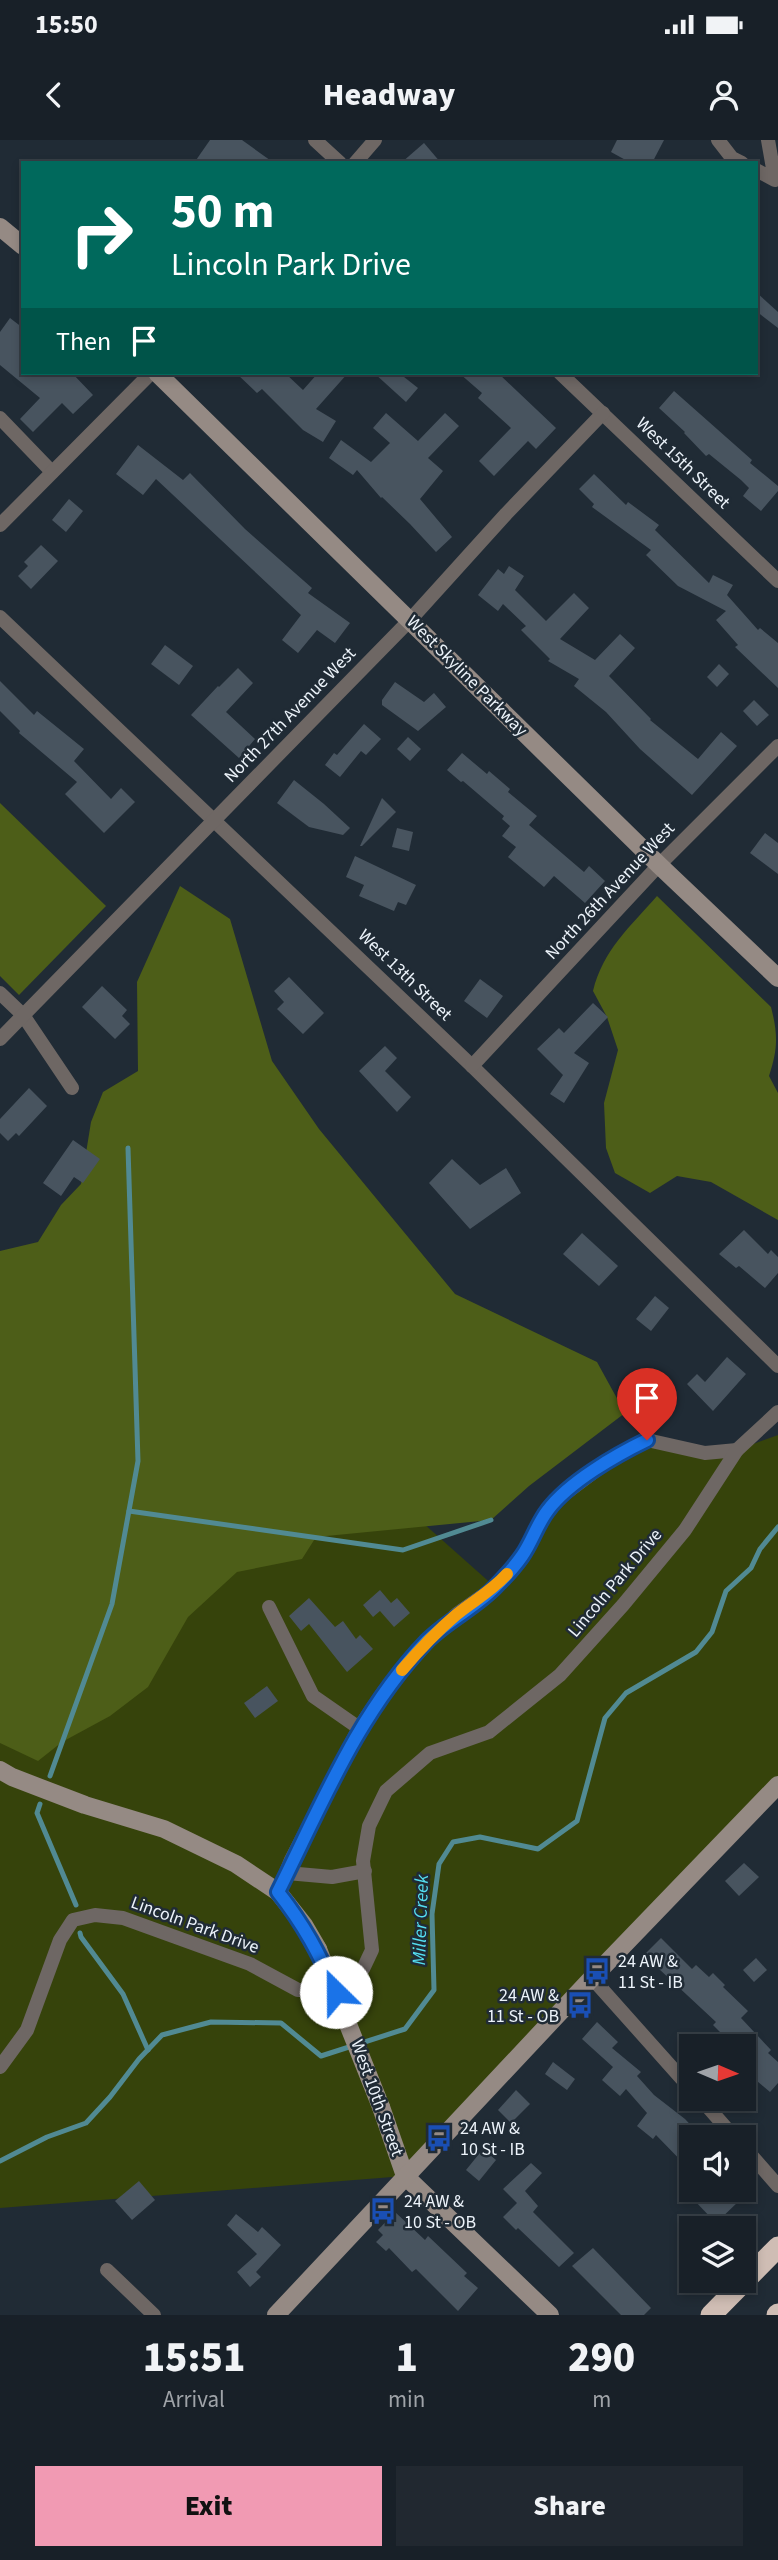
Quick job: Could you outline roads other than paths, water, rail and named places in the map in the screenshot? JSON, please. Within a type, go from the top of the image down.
[{"type":"highway","points":[[711,2315],[778,2247]]},
{"type":"street","points":[[316,140],[338,161]]},
{"type":"street","points":[[357,161],[375,140]]},
{"type":"street","points":[[718,140],[732,158],[738,161]]},
{"type":"street","points":[[768,140],[777,182]]},
{"type":"street","points":[[758,171],[777,182]]},
{"type":"street","points":[[0,227],[21,244]]},
{"type":"street","points":[[0,525],[149,375]]},
{"type":"street","name":"West Skyline Parkway","points":[[159,375],[659,865],[778,978]]},
{"type":"street","name":"West 15th Street","points":[[563,375],[778,581]]},
{"type":"street","name":"North 27th Avenue West","points":[[0,1039],[410,620],[603,413]]},
{"type":"street","points":[[0,418],[52,472]]},
{"type":"street","name":"West 13th Street","points":[[0,617],[472,1066],[778,1366]]},
{"type":"street","name":"North 26th Avenue West","points":[[472,1066],[659,865],[778,746]]},
{"type":"street","points":[[0,993],[23,1015],[72,1088]]},
{"type":"street","name":"Lincoln Park Drive","points":[[0,2067],[27,2030],[60,1940],[74,1920],[95,1915],[123,1918],[250,1964],[298,1990],[325,1991],[363,1969],[372,1950],[363,1861],[369,1826],[386,1791],[430,1753],[489,1732],[560,1675],[624,1605],[685,1530],[737,1450],[778,1412]]},
{"type":"street","points":[[278,1892],[291,1860],[359,1728],[384,1691],[428,1640],[457,1614],[495,1587],[522,1556],[546,1511],[558,1499],[614,1457],[647,1440],[705,1453],[737,1450]]},
{"type":"street","points":[[269,1607],[313,1696],[359,1728]]},
{"type":"street","name":"West 10th Street","points":[[0,1770],[85,1805],[164,1829],[236,1864],[278,1892],[304,1925],[318,1949],[382,2107],[405,2176],[550,2315]]},
{"type":"street","points":[[276,2315],[778,1784]]},
{"type":"street","points":[[287,1873],[332,1877],[365,1871]]},
{"type":"street","points":[[592,1978],[679,2076]]},
{"type":"street","points":[[711,2111],[724,2125]]},
{"type":"street","points":[[756,2161],[778,2186]]},
{"type":"street","points":[[107,2270],[154,2315]]},
{"type":"waterway","points":[[50,1776],[112,1604],[138,1461],[128,1148]]},
{"type":"waterway","points":[[129,1511],[403,1550],[491,1520]]},
{"type":"waterway","name":"Miller Creek","points":[[0,2161],[47,2137],[86,2123],[162,2035],[211,2022],[281,2023],[321,2056],[405,2029],[434,1990],[432,1914],[439,1864],[453,1842],[480,1837],[538,1849],[577,1821],[605,1718],[626,1693],[696,1652],[712,1632],[726,1591],[751,1568],[760,1549],[778,1527]]},
{"type":"waterway","points":[[40,1804],[37,1813],[76,1905]]},
{"type":"waterway","points":[[80,1933],[123,1994],[148,2050]]},
{"type":"place","name":"24 AW & 11 St - IB","points":[[597,1971]]},
{"type":"place","name":"24 AW & 11 St - OB","points":[[580,2005]]},
{"type":"place","name":"24 AW & 10 St - IB","points":[[439,2138]]},
{"type":"place","name":"24 AW & 10 St - OB","points":[[383,2211]]}]
